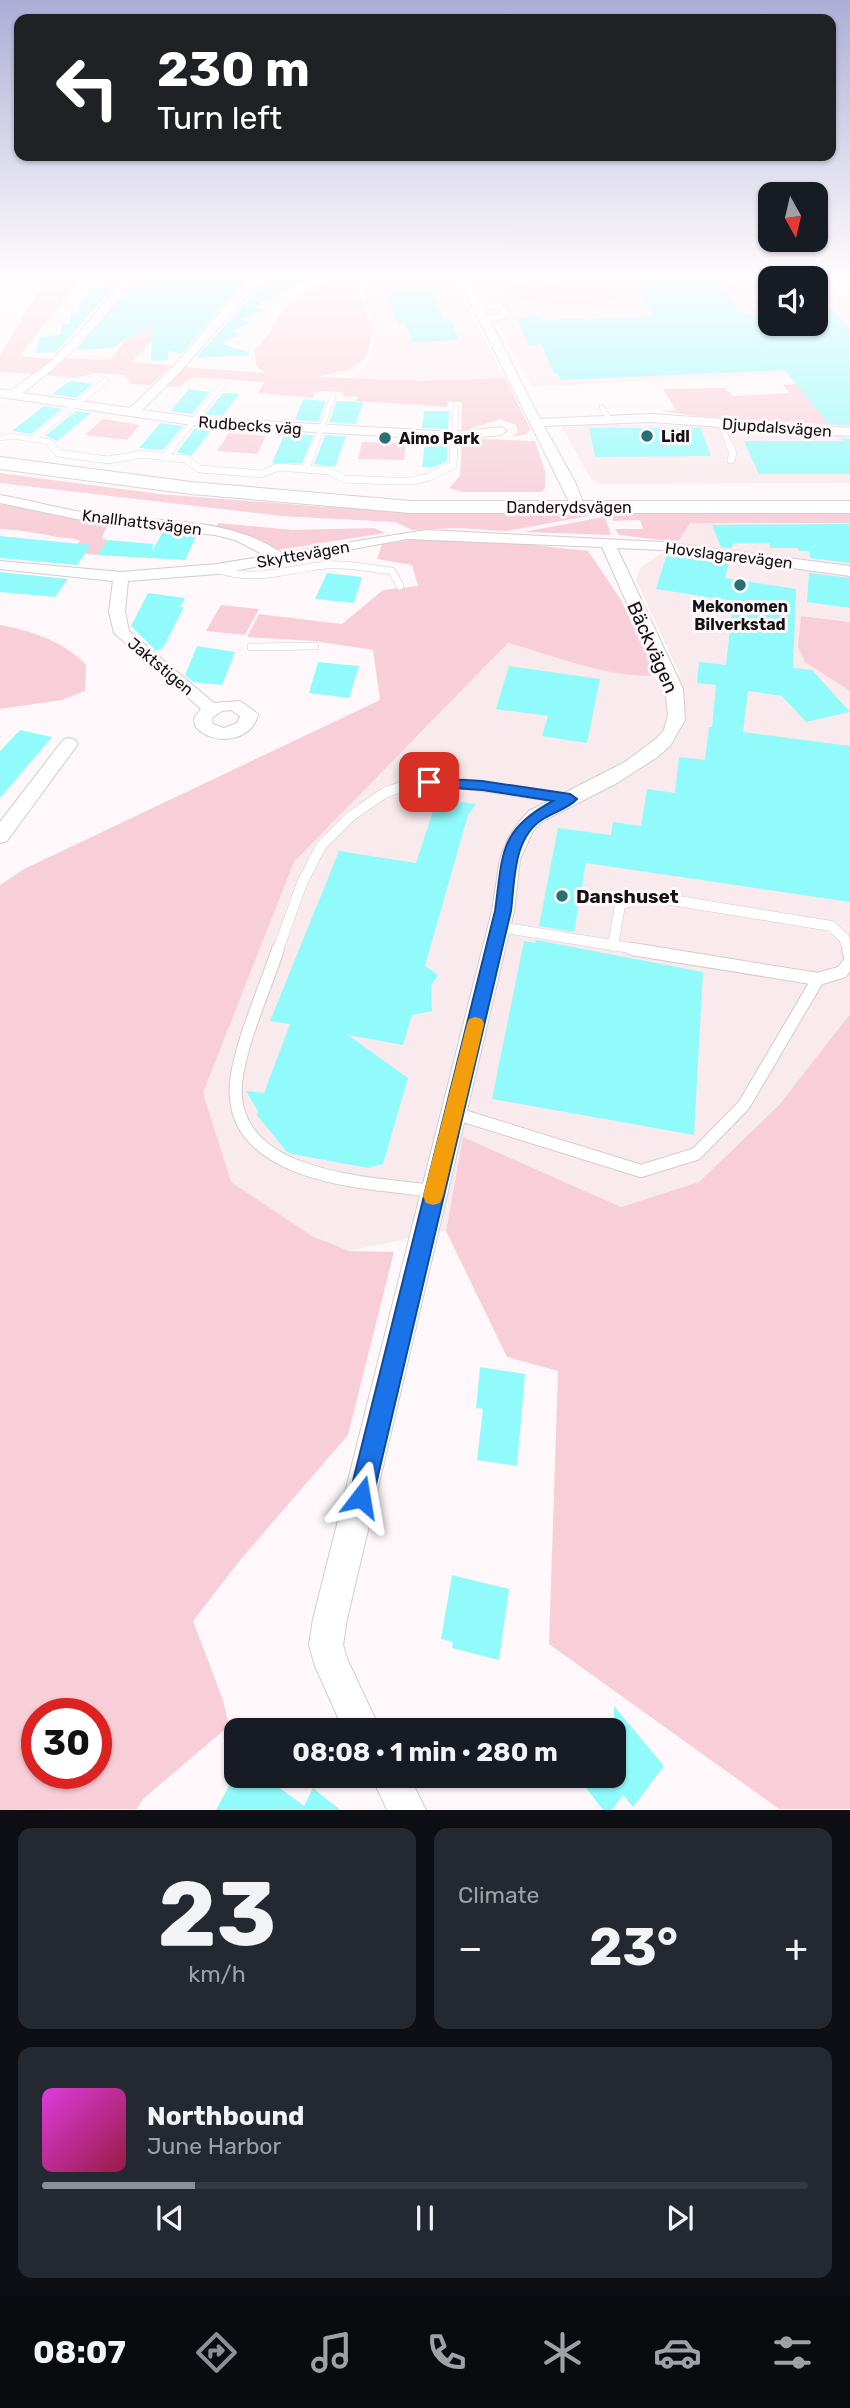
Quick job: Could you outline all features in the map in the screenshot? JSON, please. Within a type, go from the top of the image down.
[{"type":"main road","name":"Danderydsvägen","points":[[0,463],[144,482],[411,507],[850,500]]},
{"type":"main road","name":"Danderydsvägen","points":[[569,503],[850,506]]},
{"type":"street","points":[[6,394],[56,361]]},
{"type":"street","points":[[131,414],[183,361]]},
{"type":"street","points":[[506,361],[556,464],[554,483],[569,503]]},
{"type":"street","name":"Rudbecks väg","points":[[6,394],[192,421],[454,436],[501,430]]},
{"type":"street","name":"Djupdalsvägen","points":[[536,423],[605,413],[850,432]]},
{"type":"street","name":"Knallhattsvägen","points":[[0,499],[88,517],[235,534],[265,547],[279,558]]},
{"type":"street","name":"Skyttevägen","points":[[0,565],[121,577],[217,569],[417,534],[607,543]]},
{"type":"street","name":"Hovslagarevägen","points":[[607,543],[662,546],[850,571]]},
{"type":"street","name":"Bäckvägen","points":[[356,1718],[336,1677],[326,1645],[330,1619],[499,927],[511,854],[521,830],[536,816],[635,763],[663,744],[672,732],[678,704],[669,678],[607,543]]},
{"type":"street","name":"Jaktstigen","points":[[121,577],[115,607],[116,621],[122,633],[211,709]]},
{"type":"street","points":[[0,836],[69,744]]},
{"type":"street","points":[[395,1788],[408,1810]]},
{"type":"lane","points":[[33,439],[106,380]]},
{"type":"lane","points":[[165,457],[223,384]]},
{"type":"lane","points":[[306,469],[333,397]]},
{"type":"lane","points":[[0,438],[12,436],[33,439],[52,444],[58,453],[108,460],[137,454],[185,459],[200,469],[257,474],[278,467],[329,471],[345,479],[412,481],[451,468],[456,408]]},
{"type":"lane","points":[[720,423],[733,453],[731,460]]},
{"type":"lane","points":[[217,569],[226,573],[272,578],[327,565],[350,567],[392,571],[400,586]]},
{"type":"lane","points":[[251,647],[315,646]]},
{"type":"lane","points":[[435,1191],[317,1173],[261,1147],[242,1124],[237,1105],[238,1068],[290,915],[322,843],[368,803],[396,787],[418,783],[448,783],[570,799]]},
{"type":"lane","points":[[499,927],[613,946],[818,979],[842,972],[850,959],[844,938],[831,926],[653,897],[636,898],[620,905],[613,946]]},
{"type":"lane","points":[[454,1113],[642,1171],[696,1154],[744,1105],[818,979]]},
{"type":"shaded area","points":[[0,361],[50,361],[32,374],[0,372]]},
{"type":"shaded area","points":[[61,361],[132,361],[172,365],[151,385],[131,384],[124,375],[95,373],[74,378],[46,375]]},
{"type":"shaded area","points":[[256,361],[361,361],[349,369],[319,377],[421,381],[505,378],[531,430],[524,435],[511,437],[518,432],[516,425],[500,419],[461,432],[462,402],[448,402],[447,407],[356,401],[357,397],[342,396],[343,392],[315,391],[313,398],[257,393],[265,382],[192,377],[179,387],[164,386],[182,367],[265,373],[256,366]]},
{"type":"shaded area","points":[[368,361],[496,361],[505,378],[421,381],[352,379]]},
{"type":"shaded area","points":[[518,361],[850,361],[850,370],[532,387]]},
{"type":"shaded area","points":[[796,384],[850,411],[850,426],[695,416],[661,411],[676,410],[663,389],[725,388],[733,396],[789,393],[783,385]]},
{"type":"shaded area","points":[[103,419],[140,425],[127,440],[85,435]]},
{"type":"shaded area","points":[[602,424],[731,427],[850,436],[850,483],[600,484],[590,478],[562,427]]},
{"type":"shaded area","points":[[229,433],[266,436],[257,454],[217,451]]},
{"type":"shaded area","points":[[462,438],[535,441],[545,471],[545,488],[541,492],[461,492],[449,488],[460,476]]},
{"type":"shaded area","points":[[362,442],[406,443],[404,460],[358,459]]},
{"type":"shaded area","points":[[0,473],[160,494],[326,507],[594,512],[594,515],[506,531],[458,528],[412,530],[395,522],[281,516],[0,483]]},
{"type":"shaded area","points":[[0,504],[73,516],[107,526],[102,538],[108,540],[97,555],[70,552],[80,541],[75,539],[0,529]]},
{"type":"shaded area","points":[[827,511],[850,514],[850,523],[690,523],[678,542],[619,535],[615,529],[643,529],[640,520],[613,521],[613,516],[621,514]]},
{"type":"shaded area","points":[[605,517],[611,535],[523,532]]},
{"type":"shaded area","points":[[850,522],[850,622],[802,616],[805,662],[850,691],[850,1014],[779,1105],[699,1182],[621,1207],[463,1137],[446,1231],[349,1251],[312,1236],[230,1182],[203,1093],[294,862],[508,643],[602,670],[644,677],[680,675],[636,580],[641,567],[678,542],[690,523]]},
{"type":"shaded area","points":[[219,523],[292,530],[374,528],[385,533],[278,550],[241,533],[216,527]]},
{"type":"shaded area","points":[[418,539],[514,543],[588,551],[621,600],[658,676],[601,670],[508,643],[294,862],[203,1093],[231,1182],[312,1236],[349,1251],[394,1252],[348,1435],[241,1559],[193,1621],[223,1700],[227,1718],[224,1718],[224,1730],[143,1799],[137,1809],[0,1810],[0,885],[24,869],[380,700],[373,650],[314,641],[247,637],[259,614],[342,624],[383,590],[418,586],[412,565],[377,559],[382,544]]},
{"type":"shaded area","points":[[221,605],[259,609],[245,635],[206,631]]},
{"type":"shaded area","points":[[801,616],[850,622],[850,691],[805,662],[798,647]]},
{"type":"shaded area","points":[[0,625],[46,638],[78,657],[86,665],[85,691],[62,700],[0,709]]},
{"type":"shaded area","points":[[850,1014],[850,1809],[779,1809],[549,1644],[558,1371],[507,1357],[446,1231],[463,1137],[621,1207],[699,1182],[779,1105]]},
{"type":"building","points":[[549,361],[850,361],[850,425],[829,424],[784,370],[561,380],[557,373],[554,373]]},
{"type":"building","points":[[70,381],[93,384],[76,398],[52,394]]},
{"type":"building","points":[[189,389],[210,392],[192,414],[170,411]]},
{"type":"building","points":[[223,393],[239,394],[223,416],[205,415]]},
{"type":"building","points":[[303,399],[326,401],[318,422],[295,420]]},
{"type":"building","points":[[337,401],[363,402],[356,424],[329,422]]},
{"type":"building","points":[[44,406],[62,409],[31,434],[12,431]]},
{"type":"building","points":[[76,411],[91,413],[57,441],[45,436]]},
{"type":"building","points":[[424,411],[449,411],[448,429],[422,428]]},
{"type":"building","points":[[160,423],[183,426],[163,450],[139,448]]},
{"type":"building","points":[[195,428],[212,429],[191,456],[177,452]]},
{"type":"building","name":"Lidl","points":[[589,428],[701,428],[711,456],[595,457]]},
{"type":"building","points":[[285,433],[314,435],[302,463],[272,463]]},
{"type":"building","points":[[325,435],[346,436],[335,467],[314,464]]},
{"type":"building","points":[[841,438],[850,439],[850,474],[759,474],[744,441],[843,441]]},
{"type":"building","points":[[425,441],[448,442],[447,461],[435,467],[422,467]]},
{"type":"building","points":[[850,524],[850,563],[810,558],[810,551],[771,548],[769,543],[733,543],[732,548],[721,547],[712,525]]},
{"type":"building","points":[[163,532],[196,536],[185,560],[97,555],[108,540],[153,544],[152,551]]},
{"type":"building","points":[[0,536],[91,545],[77,565],[0,558]]},
{"type":"building","points":[[667,554],[729,562],[725,578],[796,589],[793,668],[812,670],[850,712],[806,722],[782,696],[748,691],[743,732],[850,746],[850,902],[586,863],[574,932],[539,926],[558,828],[611,835],[613,822],[641,826],[647,789],[675,793],[679,757],[705,760],[709,727],[712,727],[716,685],[697,683],[699,662],[726,665],[733,601],[656,589]]},
{"type":"building","points":[[0,572],[68,579],[55,597],[0,592]]},
{"type":"building","points":[[327,573],[362,577],[354,603],[315,599]]},
{"type":"building","points":[[809,573],[850,578],[850,608],[807,602]]},
{"type":"building","points":[[148,593],[185,598],[180,607],[184,607],[163,648],[156,651],[131,626]]},
{"type":"building","points":[[197,646],[235,652],[222,685],[193,682],[185,675]]},
{"type":"building","points":[[318,662],[359,666],[349,698],[309,693]]},
{"type":"building","points":[[509,666],[600,679],[587,743],[542,736],[548,716],[496,709]]},
{"type":"building","points":[[20,730],[52,737],[0,798],[0,751]]},
{"type":"building","points":[[437,799],[476,804],[468,815],[425,966],[438,975],[431,986],[432,1011],[412,1015],[403,1045],[348,1035],[408,1078],[383,1164],[368,1168],[292,1154],[286,1151],[257,1115],[258,1111],[246,1091],[264,1093],[290,1024],[270,1021],[339,851],[416,863]]},
{"type":"building","points":[[536,940],[703,972],[694,1135],[492,1099],[524,941],[535,943]]},
{"type":"building","points":[[480,1367],[525,1374],[517,1466],[477,1460],[483,1409],[476,1408]]},
{"type":"building","points":[[452,1575],[509,1589],[499,1660],[452,1648],[453,1642],[441,1639]]},
{"type":"building","points":[[614,1706],[624,1718],[614,1718]]},
{"type":"building","points":[[626,1720],[664,1766],[633,1807],[623,1795],[612,1810],[603,1810],[586,1788],[626,1788]]},
{"type":"building","points":[[228,1788],[280,1788],[304,1806],[313,1788],[340,1810],[216,1810]]},
{"type":"slow traffic","points":[[433,1196],[475,1024]]},
{"type":"place","name":"Lidl","points":[[647,436]]},
{"type":"place","name":"Aimo Park","points":[[385,438]]},
{"type":"place","name":"Mekonomen Bilverkstad","points":[[740,585]]},
{"type":"place","name":"Danshuset","points":[[562,896]]},
{"type":"route","points":[[361,1497],[503,911],[511,854],[521,830],[536,816],[570,799],[520,790],[429,782]]}]
